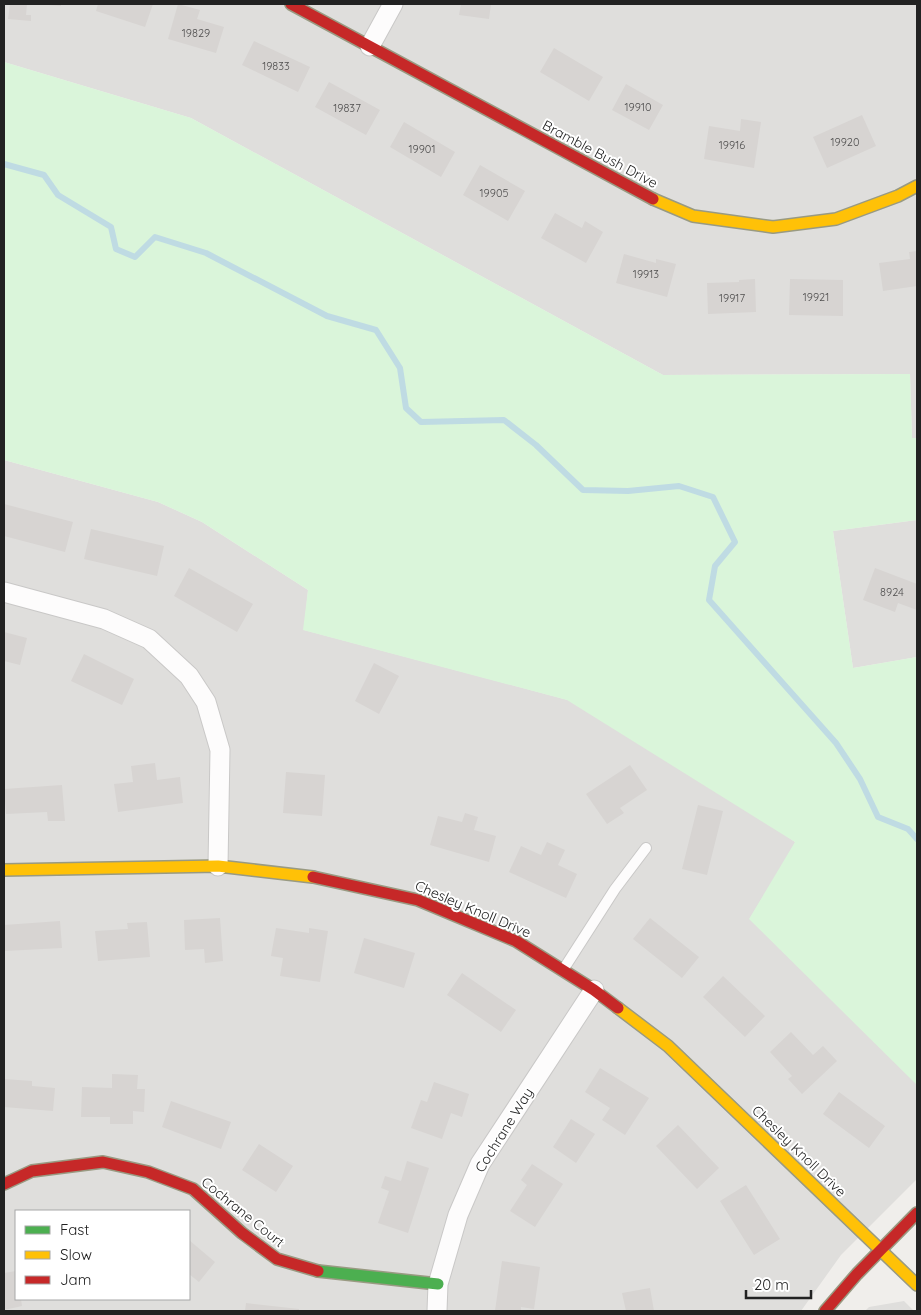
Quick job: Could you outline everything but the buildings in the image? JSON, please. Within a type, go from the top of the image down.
[{"type":"street","name":"Bramble Bush Drive","points":[[291,4],[650,198],[693,216],[772,227],[836,219],[898,196],[917,186]]},
{"type":"street","points":[[370,46],[393,4]]},
{"type":"street","points":[[4,592],[104,619],[149,639],[189,676],[206,702],[220,750],[218,866]]},
{"type":"street","name":"Chesley Knoll Drive","points":[[4,870],[218,866],[324,878],[418,900],[516,941],[594,990],[668,1046],[917,1285]]},
{"type":"street","name":"Cochrane Way","points":[[437,1311],[438,1284],[458,1215],[480,1164],[594,990]]},
{"type":"street","name":"Cochrane Court","points":[[4,1184],[32,1171],[103,1162],[148,1172],[193,1189],[242,1233],[277,1259],[322,1272],[438,1284]]},
{"type":"street","points":[[826,1311],[880,1250],[917,1214]]},
{"type":"lane","points":[[562,970],[646,848]]},
{"type":"shaded area","points":[[4,4],[917,4],[917,438],[912,438],[910,374],[663,375],[191,118],[4,62]]},
{"type":"shaded area","points":[[4,460],[158,502],[202,522],[308,590],[304,630],[568,700],[680,761],[795,842],[917,1081],[917,1179],[841,1255],[801,1311],[4,1311]]},
{"type":"shaded area","points":[[917,520],[917,657],[853,668],[833,531]]},
{"type":"shaded area","points":[[904,1301],[914,1311],[865,1311],[869,1307]]},
{"type":"green space","points":[[4,62],[191,118],[663,375],[910,374],[912,438],[917,438],[917,520],[833,531],[853,668],[917,657],[917,1085],[749,919],[795,842],[567,700],[303,630],[308,590],[202,522],[158,502],[4,460]]},
{"type":"waterway","points":[[4,164],[44,175],[58,195],[111,227],[116,249],[135,257],[155,237],[206,253],[327,316],[376,330],[400,368],[406,408],[421,422],[504,420],[536,445],[583,490],[628,491],[679,486],[713,497],[735,542],[715,566],[709,600],[836,743],[860,779],[878,817],[908,829],[917,839]]},
{"type":"traffic: fast","points":[[318,1271],[438,1284]]},
{"type":"traffic: slow","points":[[653,199],[693,216],[773,227],[836,219],[898,196],[917,186]]},
{"type":"traffic: slow","points":[[4,870],[218,866],[313,877]]},
{"type":"traffic: slow","points":[[618,1008],[668,1046],[917,1285]]},
{"type":"traffic: jam","points":[[291,4],[653,199]]},
{"type":"traffic: jam","points":[[313,877],[418,900],[516,941],[594,990],[618,1008]]},
{"type":"traffic: jam","points":[[4,1184],[32,1171],[103,1162],[148,1172],[193,1189],[242,1233],[277,1259],[318,1271]]},
{"type":"traffic: jam","points":[[825,1311],[857,1274],[917,1213]]}]
